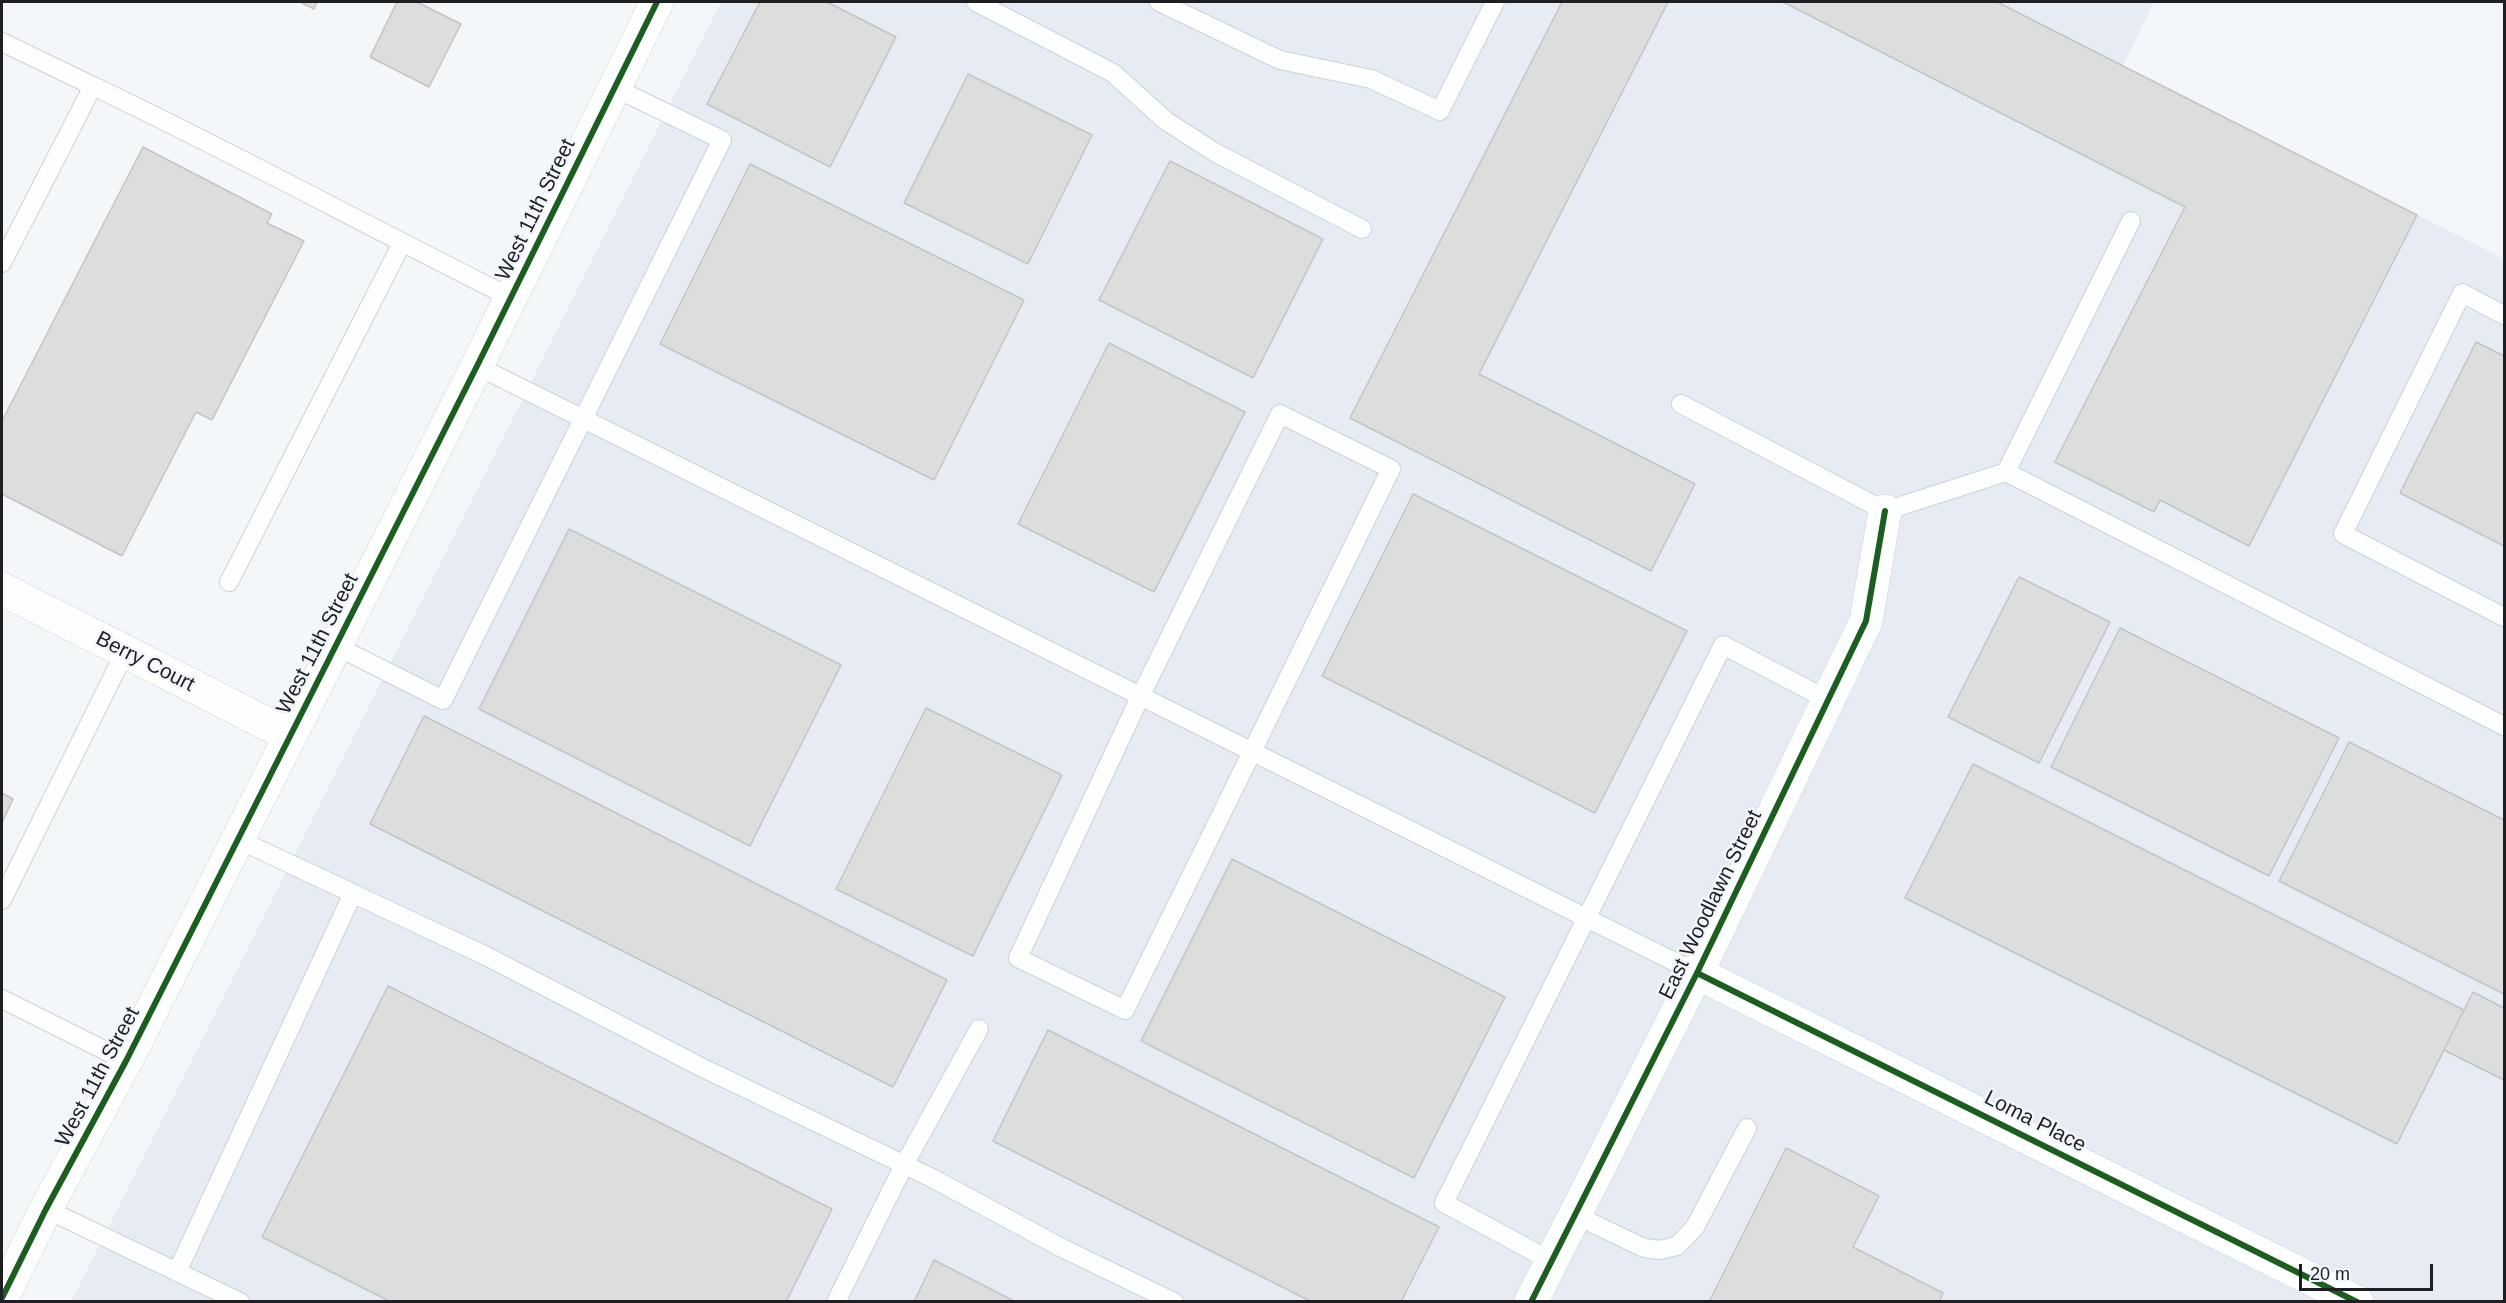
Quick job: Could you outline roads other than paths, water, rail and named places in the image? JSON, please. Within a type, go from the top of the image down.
[{"type":"street","name":"West 11th Street","points":[[2,1300],[46,1209],[126,1061],[336,646],[657,2]]},
{"type":"street","name":"East Woodlawn Street","points":[[1531,1302],[1697,973],[1866,621],[1885,511]]},
{"type":"street","name":"Berry Court","points":[[2,589],[289,735]]},
{"type":"street","name":"Loma Place","points":[[1697,973],[2357,1302]]},
{"type":"lane","points":[[976,2],[1113,73],[1166,121],[1216,153],[1362,229]]},
{"type":"lane","points":[[1160,2],[1280,60],[1371,79],[1440,111],[1495,2]]},
{"type":"lane","points":[[2,42],[172,123],[510,297]]},
{"type":"lane","points":[[2,263],[93,86]]},
{"type":"lane","points":[[336,646],[443,700],[722,140],[615,88]]},
{"type":"lane","points":[[2006,472],[2131,221]]},
{"type":"lane","points":[[229,582],[402,243]]},
{"type":"lane","points":[[2505,315],[2462,293],[2343,534],[2505,617]]},
{"type":"lane","points":[[477,366],[1697,973]]},
{"type":"lane","points":[[1681,404],[1885,511],[2006,472],[2505,726]]},
{"type":"lane","points":[[1280,414],[1391,469],[1125,1010],[1017,958],[1141,695],[1280,414]]},
{"type":"lane","points":[[1551,1261],[1444,1203],[1585,917],[1723,645],[1828,700]]},
{"type":"lane","points":[[2,900],[125,652]]},
{"type":"lane","points":[[237,839],[486,956],[702,1067],[904,1165],[1062,1248],[1174,1302]]},
{"type":"lane","points":[[177,1272],[353,893]]},
{"type":"lane","points":[[2,999],[126,1061]]},
{"type":"lane","points":[[836,1302],[904,1165],[979,1029]]},
{"type":"lane","points":[[1575,1215],[1644,1248],[1660,1250],[1677,1246],[1695,1227],[1747,1128]]},
{"type":"lane","points":[[46,1209],[240,1302]]}]
